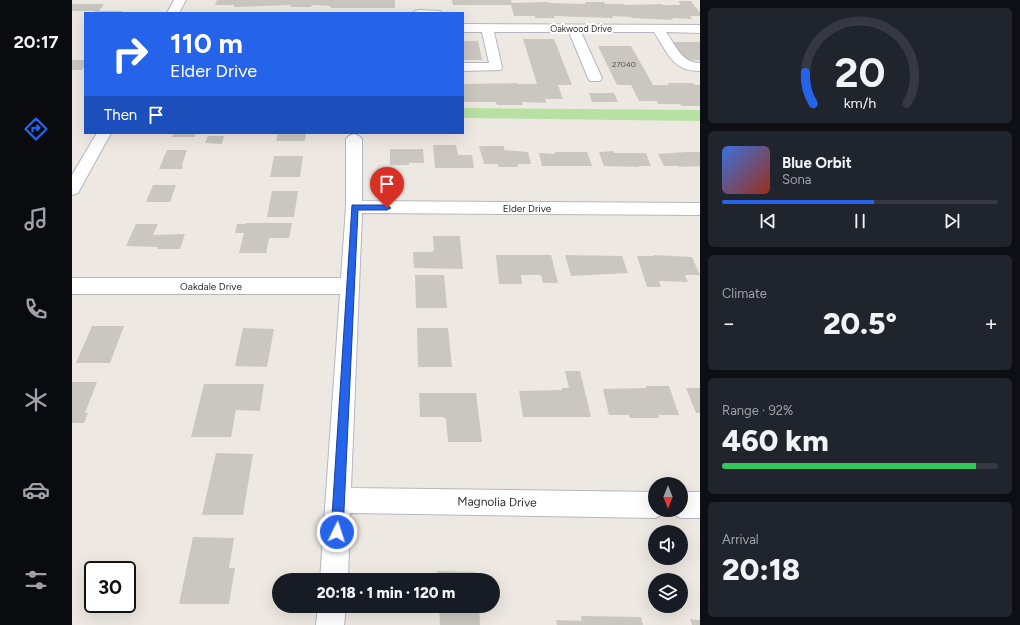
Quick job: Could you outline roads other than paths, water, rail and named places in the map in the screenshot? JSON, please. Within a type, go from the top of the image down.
[{"type":"street","points":[[174,12],[180,0]]},
{"type":"street","points":[[434,0],[435,12]]},
{"type":"street","name":"Oakwood Drive","points":[[464,28],[700,29]]},
{"type":"street","points":[[464,67],[496,67],[487,29]]},
{"type":"street","points":[[574,29],[595,78]]},
{"type":"street","points":[[658,29],[681,63],[690,67],[700,67]]},
{"type":"street","points":[[72,189],[103,134]]},
{"type":"street","points":[[334,573],[354,207],[354,139]]},
{"type":"street","name":"Elder Drive","points":[[354,207],[700,209]]},
{"type":"street","name":"Oakdale Drive","points":[[72,286],[349,286]]},
{"type":"street","name":"Magnolia Drive","points":[[339,500],[648,505]]},
{"type":"street","points":[[688,505],[700,505]]},
{"type":"street","points":[[330,625],[331,613]]}]
